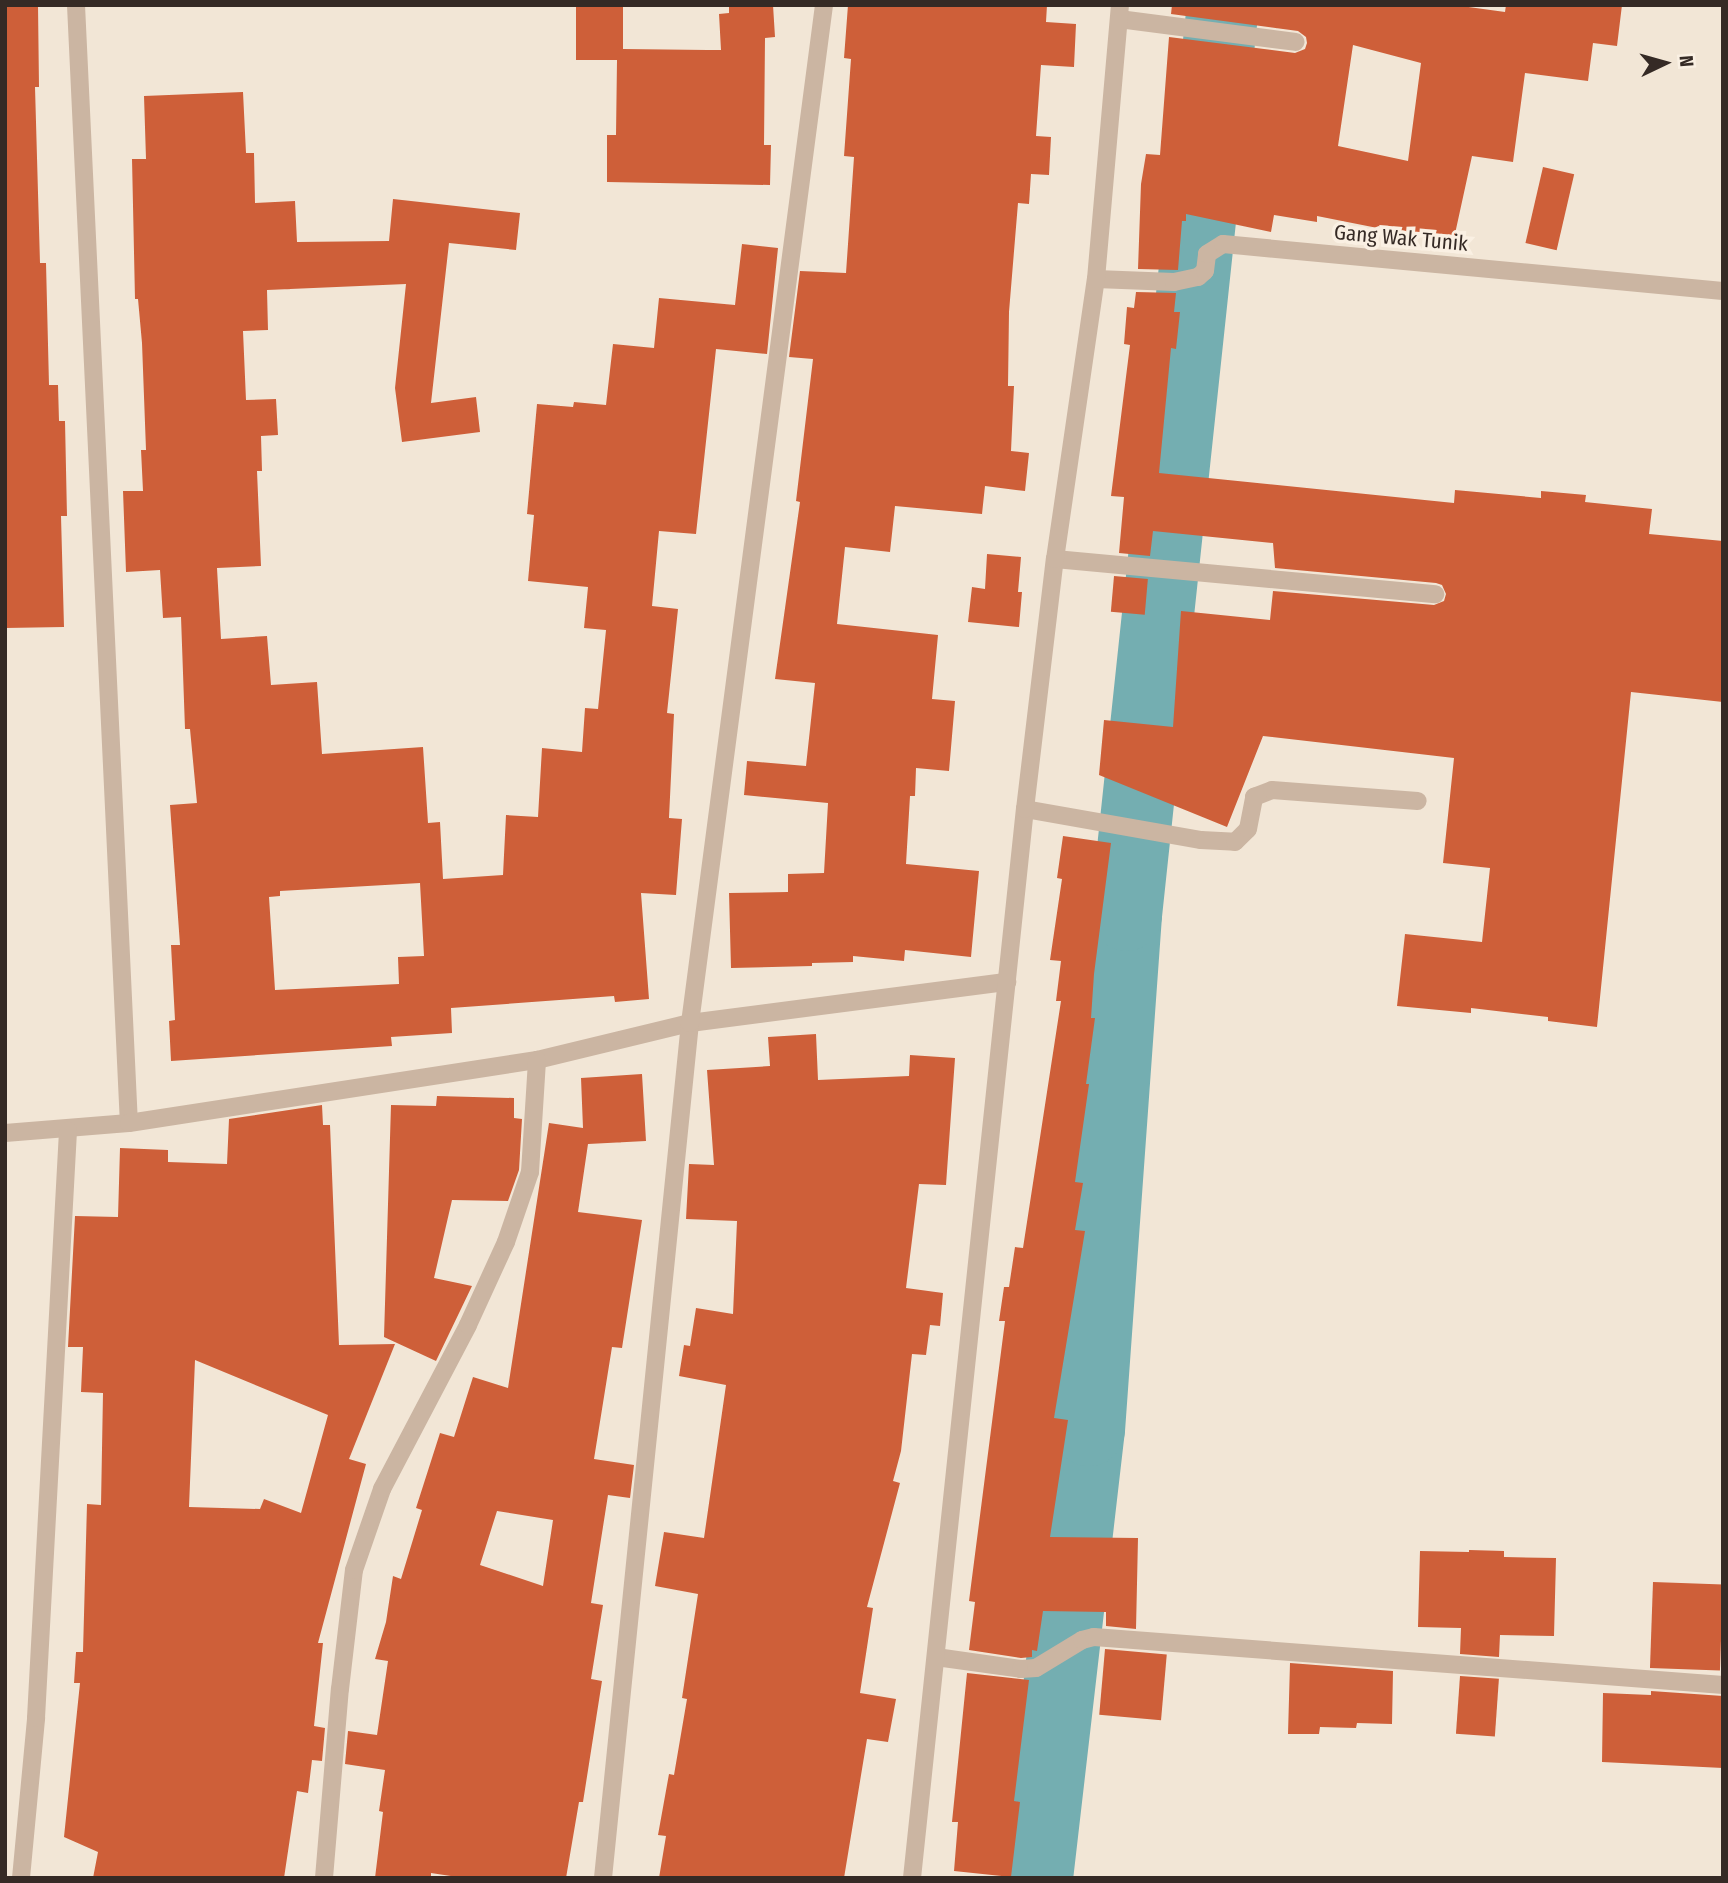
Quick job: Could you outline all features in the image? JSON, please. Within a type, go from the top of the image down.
[{"type":"street","points":[[76,5],[129,1123]]},
{"type":"street","points":[[603,1878],[690,1023],[824,5]]},
{"type":"street","points":[[912,1878],[1025,809],[1055,559],[1096,279],[1120,12],[1207,29],[1296,42]]},
{"type":"street","name":"Gang Wak Tunik","points":[[1096,279],[1174,282],[1198,277],[1205,271],[1207,254],[1223,244],[1723,291]]},
{"type":"street","points":[[1055,559],[1435,594]]},
{"type":"street","points":[[1025,809],[1201,840],[1235,842],[1248,829],[1254,797],[1272,790],[1418,801]]},
{"type":"street","points":[[5,1133],[68,1131],[129,1123],[537,1060],[690,1023],[1007,982]]},
{"type":"street","points":[[324,1878],[340,1689],[354,1570],[382,1489],[468,1325],[506,1242],[530,1171],[537,1060]]},
{"type":"street","points":[[21,1878],[36,1718],[68,1131]]},
{"type":"street","points":[[936,1657],[1021,1670],[1036,1668],[1094,1637],[1723,1685]]},
{"type":"building","points":[[5,5],[38,5],[39,87],[35,87],[40,263],[46,263],[49,385],[58,385],[59,421],[65,421],[67,516],[61,516],[64,627],[5,628]]},
{"type":"building","points":[[576,5],[623,5],[623,49],[721,50],[719,14],[729,13],[729,5],[773,5],[775,37],[765,38],[764,145],[771,145],[770,185],[607,182],[607,135],[616,135],[617,60],[576,60]]},
{"type":"building","points":[[848,5],[1047,5],[1046,22],[1076,24],[1074,67],[1041,65],[1036,136],[1051,137],[1049,175],[1031,174],[1029,204],[1018,203],[1009,312],[1008,386],[1014,386],[1011,451],[1029,453],[1025,491],[985,486],[982,514],[895,506],[890,552],[845,547],[837,624],[938,635],[932,699],[955,701],[949,771],[916,768],[915,796],[910,796],[906,864],[979,871],[971,957],[905,950],[904,961],[853,956],[853,962],[731,968],[729,893],[788,892],[788,874],[824,873],[828,803],[744,795],[747,761],[806,766],[815,683],[775,679],[800,502],[796,501],[813,359],[789,357],[800,271],[846,273],[854,157],[844,156],[851,59],[844,58]]},
{"type":"building","points":[[1172,5],[1454,5],[1505,12],[1506,5],[1622,5],[1617,46],[1593,43],[1588,81],[1525,73],[1513,162],[1472,156],[1453,243],[1317,216],[1317,222],[1274,215],[1271,232],[1186,214],[1186,221],[1182,221],[1178,270],[1138,269],[1141,184],[1146,154],[1160,155],[1169,37],[1295,53],[1305,49],[1307,43],[1306,37],[1298,31],[1171,14]],"holes":[[[1353,45],[1421,63],[1408,161],[1338,146]]]},
{"type":"building","points":[[243,92],[246,153],[254,153],[255,203],[295,201],[297,242],[389,241],[393,199],[520,213],[516,250],[449,243],[431,403],[476,397],[480,432],[402,442],[395,388],[406,284],[267,290],[268,330],[243,331],[246,400],[276,399],[278,435],[261,436],[262,471],[257,471],[261,566],[217,568],[221,639],[267,636],[271,685],[317,682],[322,754],[423,747],[428,823],[440,822],[443,879],[503,875],[506,815],[538,817],[542,748],[582,752],[585,708],[598,709],[606,630],[584,628],[588,587],[528,581],[534,515],[527,514],[537,404],[573,407],[574,402],[606,405],[613,344],[654,348],[659,298],[735,305],[742,244],[778,248],[767,354],[716,349],[696,534],[659,531],[652,606],[678,609],[667,713],[674,714],[669,818],[682,819],[676,895],[641,893],[649,999],[615,1002],[614,996],[451,1008],[452,1033],[391,1037],[392,1046],[171,1061],[169,1021],[175,1020],[171,945],[180,945],[170,805],[197,803],[190,729],[185,729],[181,617],[163,618],[160,570],[126,572],[123,491],[143,491],[141,450],[146,450],[142,343],[138,299],[135,299],[132,159],[146,159],[144,96]],"holes":[[[420,883],[424,956],[398,957],[399,984],[275,990],[269,897],[280,896],[280,891]]]},
{"type":"building","points":[[1543,167],[1574,174],[1557,250],[1525,243]]},
{"type":"building","points":[[1136,292],[1176,293],[1174,312],[1180,312],[1176,349],[1171,348],[1159,473],[1454,503],[1455,490],[1541,498],[1541,491],[1586,495],[1585,502],[1652,509],[1649,534],[1723,541],[1723,702],[1631,692],[1597,1027],[1548,1021],[1548,1017],[1471,1008],[1471,1013],[1397,1006],[1405,934],[1482,942],[1490,868],[1443,863],[1454,758],[1263,736],[1227,827],[1099,775],[1104,720],[1173,727],[1181,611],[1270,620],[1273,591],[1434,605],[1444,601],[1446,594],[1442,585],[1436,583],[1275,568],[1273,543],[1153,531],[1150,556],[1119,553],[1124,497],[1111,496],[1130,345],[1124,344],[1127,307],[1134,308]]},
{"type":"building","points":[[987,554],[1021,557],[1019,627],[968,622],[972,587],[985,589]]},
{"type":"building","points":[[1114,576],[1148,579],[1145,615],[1111,612]]},
{"type":"building","points":[[1063,836],[1111,843],[1094,974],[1091,1018],[1095,1018],[1086,1084],[1089,1084],[1075,1182],[1083,1183],[1075,1230],[1085,1231],[1054,1418],[1068,1420],[1050,1537],[1138,1538],[1136,1629],[1106,1626],[1106,1612],[1043,1611],[1037,1651],[1032,1650],[1032,1657],[1021,1658],[969,1650],[975,1602],[969,1601],[1005,1321],[999,1321],[1004,1287],[1009,1287],[1015,1247],[1023,1248],[1061,1001],[1056,1001],[1061,961],[1050,960],[1062,879],[1057,878]]},
{"type":"building","points":[[816,1034],[818,1080],[909,1076],[910,1055],[955,1058],[946,1185],[919,1184],[906,1288],[943,1293],[940,1326],[930,1325],[926,1355],[912,1354],[901,1451],[893,1481],[900,1483],[867,1607],[873,1608],[860,1693],[896,1699],[888,1742],[867,1739],[844,1878],[659,1878],[666,1836],[658,1835],[669,1774],[674,1775],[687,1699],[682,1698],[698,1594],[655,1586],[664,1532],[704,1538],[726,1385],[679,1376],[684,1345],[690,1346],[696,1308],[733,1314],[737,1221],[686,1219],[689,1164],[714,1165],[707,1070],[770,1066],[768,1037]]},
{"type":"building","points":[[642,1074],[646,1141],[588,1144],[578,1212],[642,1220],[622,1348],[612,1347],[594,1459],[634,1465],[630,1498],[608,1495],[591,1603],[603,1605],[591,1679],[602,1681],[583,1802],[579,1802],[566,1878],[464,1878],[431,1873],[431,1878],[375,1878],[383,1812],[379,1811],[385,1770],[345,1764],[348,1731],[377,1735],[388,1661],[375,1659],[386,1622],[393,1576],[401,1579],[422,1510],[416,1508],[440,1433],[454,1437],[473,1377],[508,1388],[549,1123],[583,1128],[581,1078]],"holes":[[[497,1511],[553,1520],[543,1586],[480,1565]]]},
{"type":"building","points":[[437,1096],[514,1098],[514,1118],[522,1119],[519,1170],[508,1201],[452,1200],[434,1278],[472,1286],[436,1361],[384,1337],[391,1105],[436,1106]]},
{"type":"building","points":[[322,1105],[323,1125],[330,1125],[339,1345],[395,1344],[349,1459],[366,1464],[318,1643],[323,1643],[314,1726],[325,1728],[322,1761],[312,1760],[308,1793],[297,1791],[284,1878],[93,1878],[98,1852],[64,1837],[80,1683],[74,1683],[76,1652],[83,1652],[87,1504],[101,1505],[103,1393],[81,1392],[83,1347],[68,1347],[75,1216],[118,1217],[120,1148],[168,1150],[168,1162],[227,1164],[229,1119]],"holes":[[[195,1360],[328,1415],[301,1513],[264,1499],[260,1509],[189,1507]]]},
{"type":"building","points":[[1420,1551],[1504,1551],[1504,1557],[1556,1558],[1554,1636],[1500,1635],[1499,1657],[1460,1654],[1461,1628],[1418,1627]]},
{"type":"building","points":[[1653,1582],[1723,1584],[1720,1670],[1650,1668]]},
{"type":"building","points":[[1105,1649],[1167,1654],[1161,1720],[1099,1715]]},
{"type":"building","points":[[1290,1663],[1393,1671],[1392,1724],[1357,1723],[1356,1728],[1320,1727],[1319,1734],[1288,1734]]},
{"type":"building","points":[[967,1673],[1029,1680],[1014,1801],[1020,1802],[1011,1877],[954,1871],[958,1822],[952,1822]]},
{"type":"building","points":[[1460,1676],[1499,1679],[1495,1737],[1456,1734]]},
{"type":"building","points":[[1651,1691],[1723,1696],[1723,1768],[1602,1762],[1603,1693],[1651,1695]]},
{"type":"waterway","points":[[1037,1878],[1089,1430],[1126,915],[1223,5]]}]
